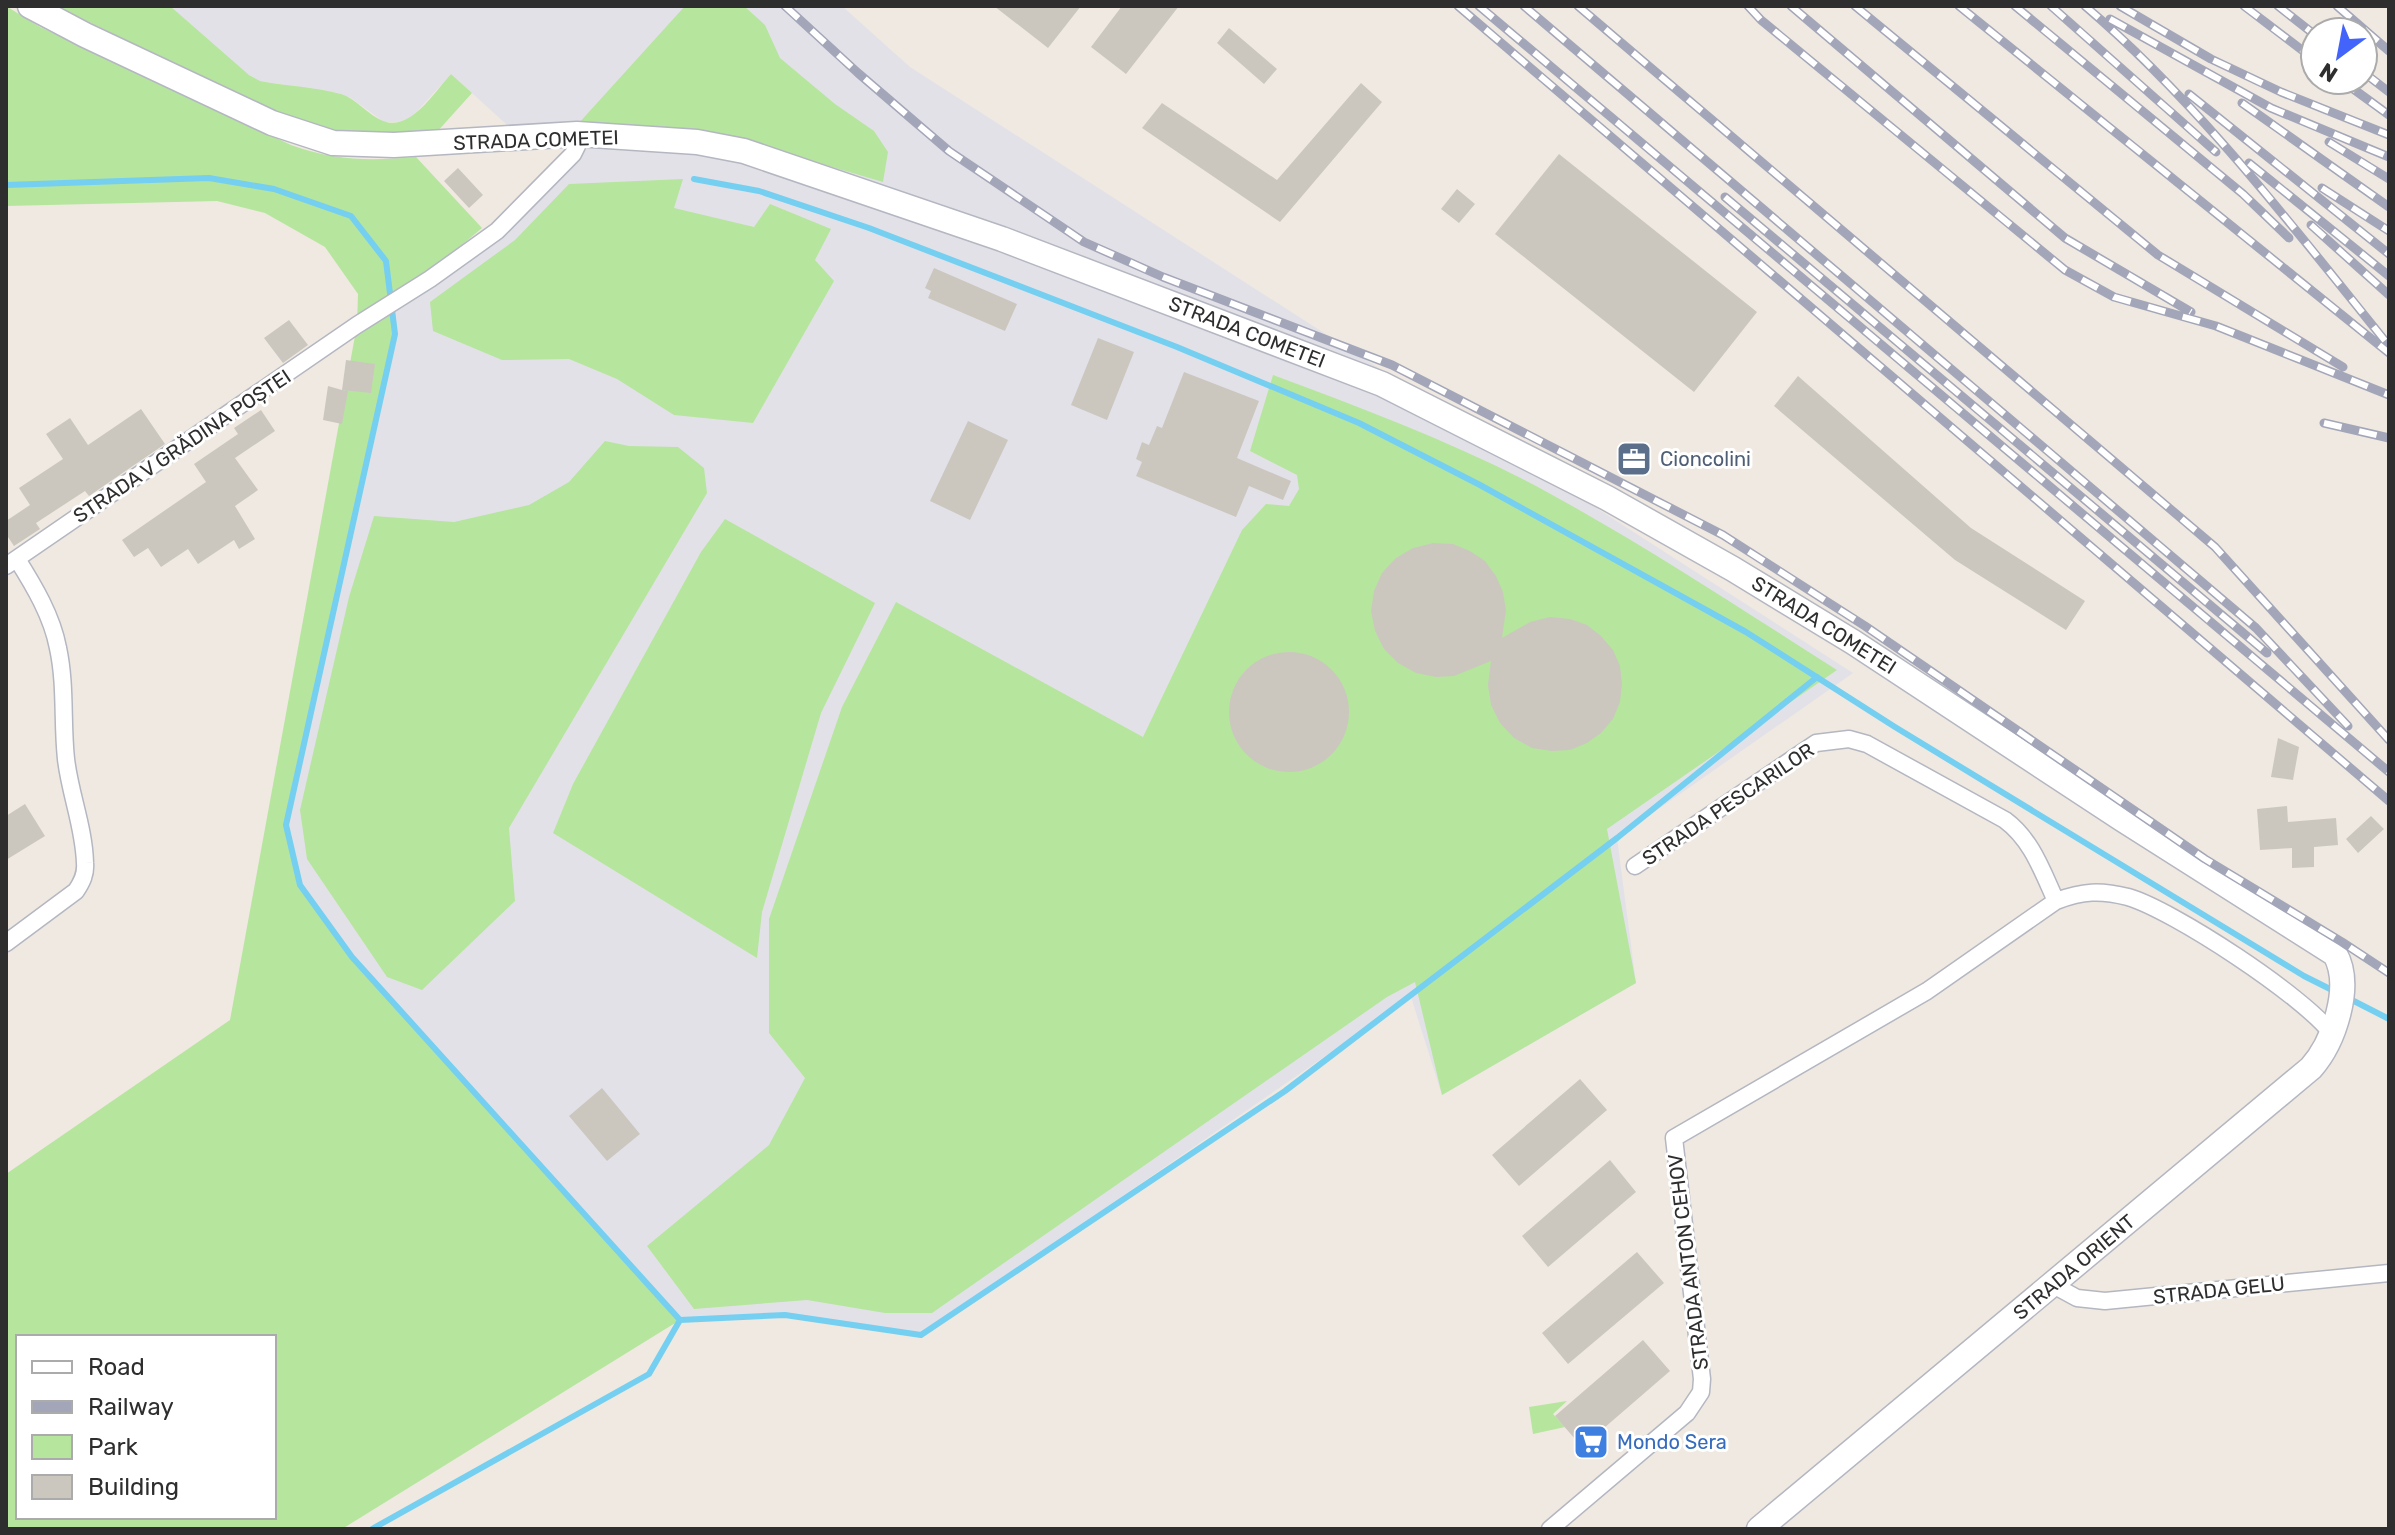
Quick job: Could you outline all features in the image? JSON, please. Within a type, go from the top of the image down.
[{"type":"street","name":"STRADA COMETEI","points":[[30,6],[272,123],[333,143],[394,145],[577,134],[697,142],[744,151],[1002,239],[1382,384],[1607,498],[1827,626],[2335,954],[2344,976]]},
{"type":"street","name":"STRADA V GRĂDINA POȘTEI","points":[[12,562],[497,231],[573,154],[577,134]]},
{"type":"street","points":[[6,943],[76,891],[86,867],[66,762],[58,646],[36,589],[12,562]]},
{"type":"street","name":"STRADA PESCARILOR","points":[[1635,866],[1816,743],[1849,739],[1867,744],[2019,830],[2028,842],[2056,901]]},
{"type":"street","points":[[2056,901],[2087,891],[2129,897],[2172,916],[2334,1026]]},
{"type":"street","name":"STRADA ANTON CEHOV","points":[[1550,1529],[1687,1413],[1701,1392],[1674,1138],[1927,991],[2056,901]]},
{"type":"street","name":"STRADA ORIENT","points":[[1759,1529],[2311,1068],[2334,1026],[2344,976]]},
{"type":"street","name":"STRADA GELU","points":[[2053,1285],[2085,1300],[2105,1301],[2389,1273]]},
{"type":"shaded area","points":[[170,6],[842,6],[910,67],[1853,673],[1617,838],[1636,983],[1442,1095],[1411,997],[921,1335],[785,1315],[680,1320],[352,957],[300,885],[286,825],[395,335],[394,302],[442,272],[577,146],[513,139],[506,124],[451,74],[411,118],[398,122],[384,122],[351,98],[338,93],[260,81],[210,44]]},
{"type":"green space","points":[[6,6],[40,27],[291,145],[353,158],[416,157],[482,228],[394,302],[395,334],[286,825],[300,885],[352,957],[680,1320],[342,1529],[6,1529],[6,1174],[230,1020],[357,325],[358,294],[325,247],[265,213],[217,201],[6,206]]},
{"type":"green space","points":[[56,6],[170,6],[249,75],[260,81],[341,94],[383,121],[403,121],[413,115],[451,74],[472,93],[436,133],[377,135],[326,130],[274,112]]},
{"type":"green space","points":[[685,6],[744,6],[765,25],[780,58],[835,104],[874,131],[888,152],[883,182],[731,137],[653,127],[578,124]]},
{"type":"green space","points":[[683,179],[674,208],[754,227],[770,204],[831,229],[815,260],[834,281],[753,423],[674,415],[617,379],[569,359],[502,360],[433,331],[430,302],[515,240],[569,184]]},
{"type":"green space","points":[[1273,375],[1412,429],[1514,475],[1657,556],[1837,670],[1607,829],[1636,983],[1442,1095],[1415,982],[1387,997],[932,1313],[885,1313],[807,1300],[694,1309],[647,1246],[769,1145],[805,1078],[769,1033],[769,919],[842,707],[896,602],[1143,737],[1242,530],[1266,504],[1289,506],[1299,489],[1297,475],[1250,451]]},
{"type":"green space","points":[[605,441],[629,446],[678,447],[704,468],[707,493],[509,828],[515,901],[422,990],[387,977],[307,859],[300,810],[349,597],[374,516],[454,522],[529,505],[569,482]]},
{"type":"green space","points":[[725,519],[875,603],[821,713],[762,912],[757,958],[553,833],[573,784],[701,552]]},
{"type":"green space","points":[[1567,1401],[1553,1414],[1565,1427],[1533,1434],[1529,1407]]},
{"type":"building","points":[[994,6],[1081,6],[1048,48]]},
{"type":"building","points":[[1122,6],[1179,6],[1126,74],[1091,47]]},
{"type":"building","points":[[1229,28],[1277,69],[1264,84],[1217,43]]},
{"type":"building","points":[[1361,83],[1382,102],[1280,222],[1142,128],[1162,103],[1277,180]]},
{"type":"building","points":[[1559,154],[1757,312],[1694,392],[1495,234]]},
{"type":"building","points":[[458,168],[483,195],[469,208],[444,181]]},
{"type":"building","points":[[1457,189],[1475,204],[1459,223],[1441,209]]},
{"type":"building","points":[[934,268],[1017,304],[1005,331],[928,298],[931,291],[925,288]]},
{"type":"building","points":[[289,320],[308,345],[283,363],[264,338]]},
{"type":"building","points":[[1098,338],[1134,352],[1107,420],[1071,405]]},
{"type":"building","points":[[346,360],[375,364],[371,393],[342,390]]},
{"type":"building","points":[[1184,372],[1259,401],[1237,458],[1291,481],[1283,500],[1249,486],[1236,517],[1136,476],[1142,462],[1136,459],[1142,442],[1149,445],[1157,426],[1162,428]]},
{"type":"building","points":[[1798,376],[1971,528],[2085,601],[2066,630],[1955,560],[1774,406]]},
{"type":"building","points":[[328,386],[348,391],[342,424],[323,420]]},
{"type":"building","points":[[141,409],[165,444],[89,496],[85,491],[36,523],[40,529],[14,546],[6,534],[6,521],[30,505],[19,488],[63,459],[46,434],[70,418],[88,445]]},
{"type":"building","points":[[261,410],[275,431],[235,458],[258,490],[235,506],[255,539],[239,549],[234,540],[198,564],[188,549],[161,567],[148,548],[134,557],[122,540],[206,482],[194,464],[238,434],[234,428]]},
{"type":"building","points":[[968,421],[1008,440],[970,520],[930,501]]},
{"type":"building","points":[[1433,543],[1453,544],[1470,551],[1485,561],[1496,576],[1506,610],[1502,638],[1530,622],[1550,617],[1587,625],[1601,636],[1613,650],[1620,666],[1622,684],[1620,702],[1613,719],[1601,733],[1570,750],[1532,748],[1514,738],[1500,723],[1491,705],[1488,685],[1491,661],[1454,676],[1436,677],[1416,673],[1398,663],[1384,649],[1375,631],[1371,611],[1374,591],[1382,573],[1396,558],[1413,548]]},
{"type":"building","points":[[1289,652],[1312,656],[1332,669],[1345,689],[1349,712],[1345,735],[1332,755],[1312,768],[1289,772],[1266,768],[1246,755],[1233,735],[1229,712],[1233,689],[1246,669],[1266,656]]},
{"type":"building","points":[[2278,738],[2299,747],[2293,780],[2271,777]]},
{"type":"building","points":[[25,804],[45,836],[6,860],[6,816]]},
{"type":"building","points":[[2287,806],[2288,822],[2336,818],[2338,845],[2314,847],[2314,867],[2292,868],[2292,848],[2260,850],[2257,809]]},
{"type":"building","points":[[2371,816],[2384,829],[2358,853],[2346,839]]},
{"type":"building","points":[[1580,1079],[1607,1110],[1519,1186],[1492,1155]]},
{"type":"building","points":[[602,1088],[640,1134],[607,1161],[569,1116]]},
{"type":"building","points":[[1610,1160],[1636,1192],[1548,1267],[1522,1236]]},
{"type":"building","points":[[1637,1252],[1664,1283],[1568,1364],[1542,1333]]},
{"type":"building","points":[[1643,1340],[1670,1371],[1582,1447],[1555,1416]]},
{"type":"waterway","points":[[6,185],[209,178],[274,189],[351,216],[386,261],[395,334],[286,825],[300,885],[352,957],[680,1320],[649,1374],[372,1529]]},
{"type":"waterway","points":[[694,179],[759,191],[869,228],[1177,347],[1359,423],[1480,485],[1746,632],[1895,727],[2304,976],[2336,992]]},
{"type":"waterway","points":[[680,1320],[785,1315],[921,1335],[1285,1091],[1617,838],[1817,677]]},
{"type":"waterway","points":[[2346,997],[2389,1019]]},
{"type":"railway","points":[[785,6],[949,151],[1084,242],[1163,277],[1392,365],[1723,535],[1865,626],[2205,859],[2389,973]]},
{"type":"railway","points":[[1458,6],[2389,801]]},
{"type":"railway","points":[[1479,6],[2389,772]]},
{"type":"railway","points":[[1524,6],[2256,628],[2348,726]]},
{"type":"railway","points":[[1578,6],[2215,547],[2389,740]]},
{"type":"railway","points":[[1748,6],[1761,20],[2065,270],[2114,297],[2216,326],[2389,395]]},
{"type":"railway","points":[[1791,6],[2065,238],[2191,312]]},
{"type":"railway","points":[[1855,6],[2158,255],[2343,367]]},
{"type":"railway","points":[[1959,6],[2389,353]]},
{"type":"railway","points":[[2015,6],[2243,194],[2289,238]]},
{"type":"railway","points":[[2051,6],[2216,152]]},
{"type":"railway","points":[[2085,6],[2206,124],[2386,342]]},
{"type":"railway","points":[[2120,6],[2211,59],[2281,92],[2389,135]]},
{"type":"railway","points":[[2244,6],[2299,48]]},
{"type":"railway","points":[[2278,6],[2299,22]]},
{"type":"railway","points":[[2337,6],[2389,51]]},
{"type":"railway","points":[[2110,19],[2271,108],[2389,157]]},
{"type":"railway","points":[[2379,84],[2389,92]]},
{"type":"railway","points":[[2189,94],[2389,254]]},
{"type":"railway","points":[[2363,96],[2389,115]]},
{"type":"railway","points":[[2242,103],[2389,207]]},
{"type":"railway","points":[[2329,142],[2389,179]]},
{"type":"railway","points":[[2249,163],[2389,276]]},
{"type":"railway","points":[[2322,188],[2389,231]]},
{"type":"railway","points":[[1725,197],[2267,653]]},
{"type":"railway","points":[[2311,225],[2389,295]]},
{"type":"railway","points":[[2324,423],[2389,438]]},
{"type":"place","name":"Cioncolini","points":[[1634,459]]},
{"type":"place","name":"Mondo Sera","points":[[1591,1442]]}]
